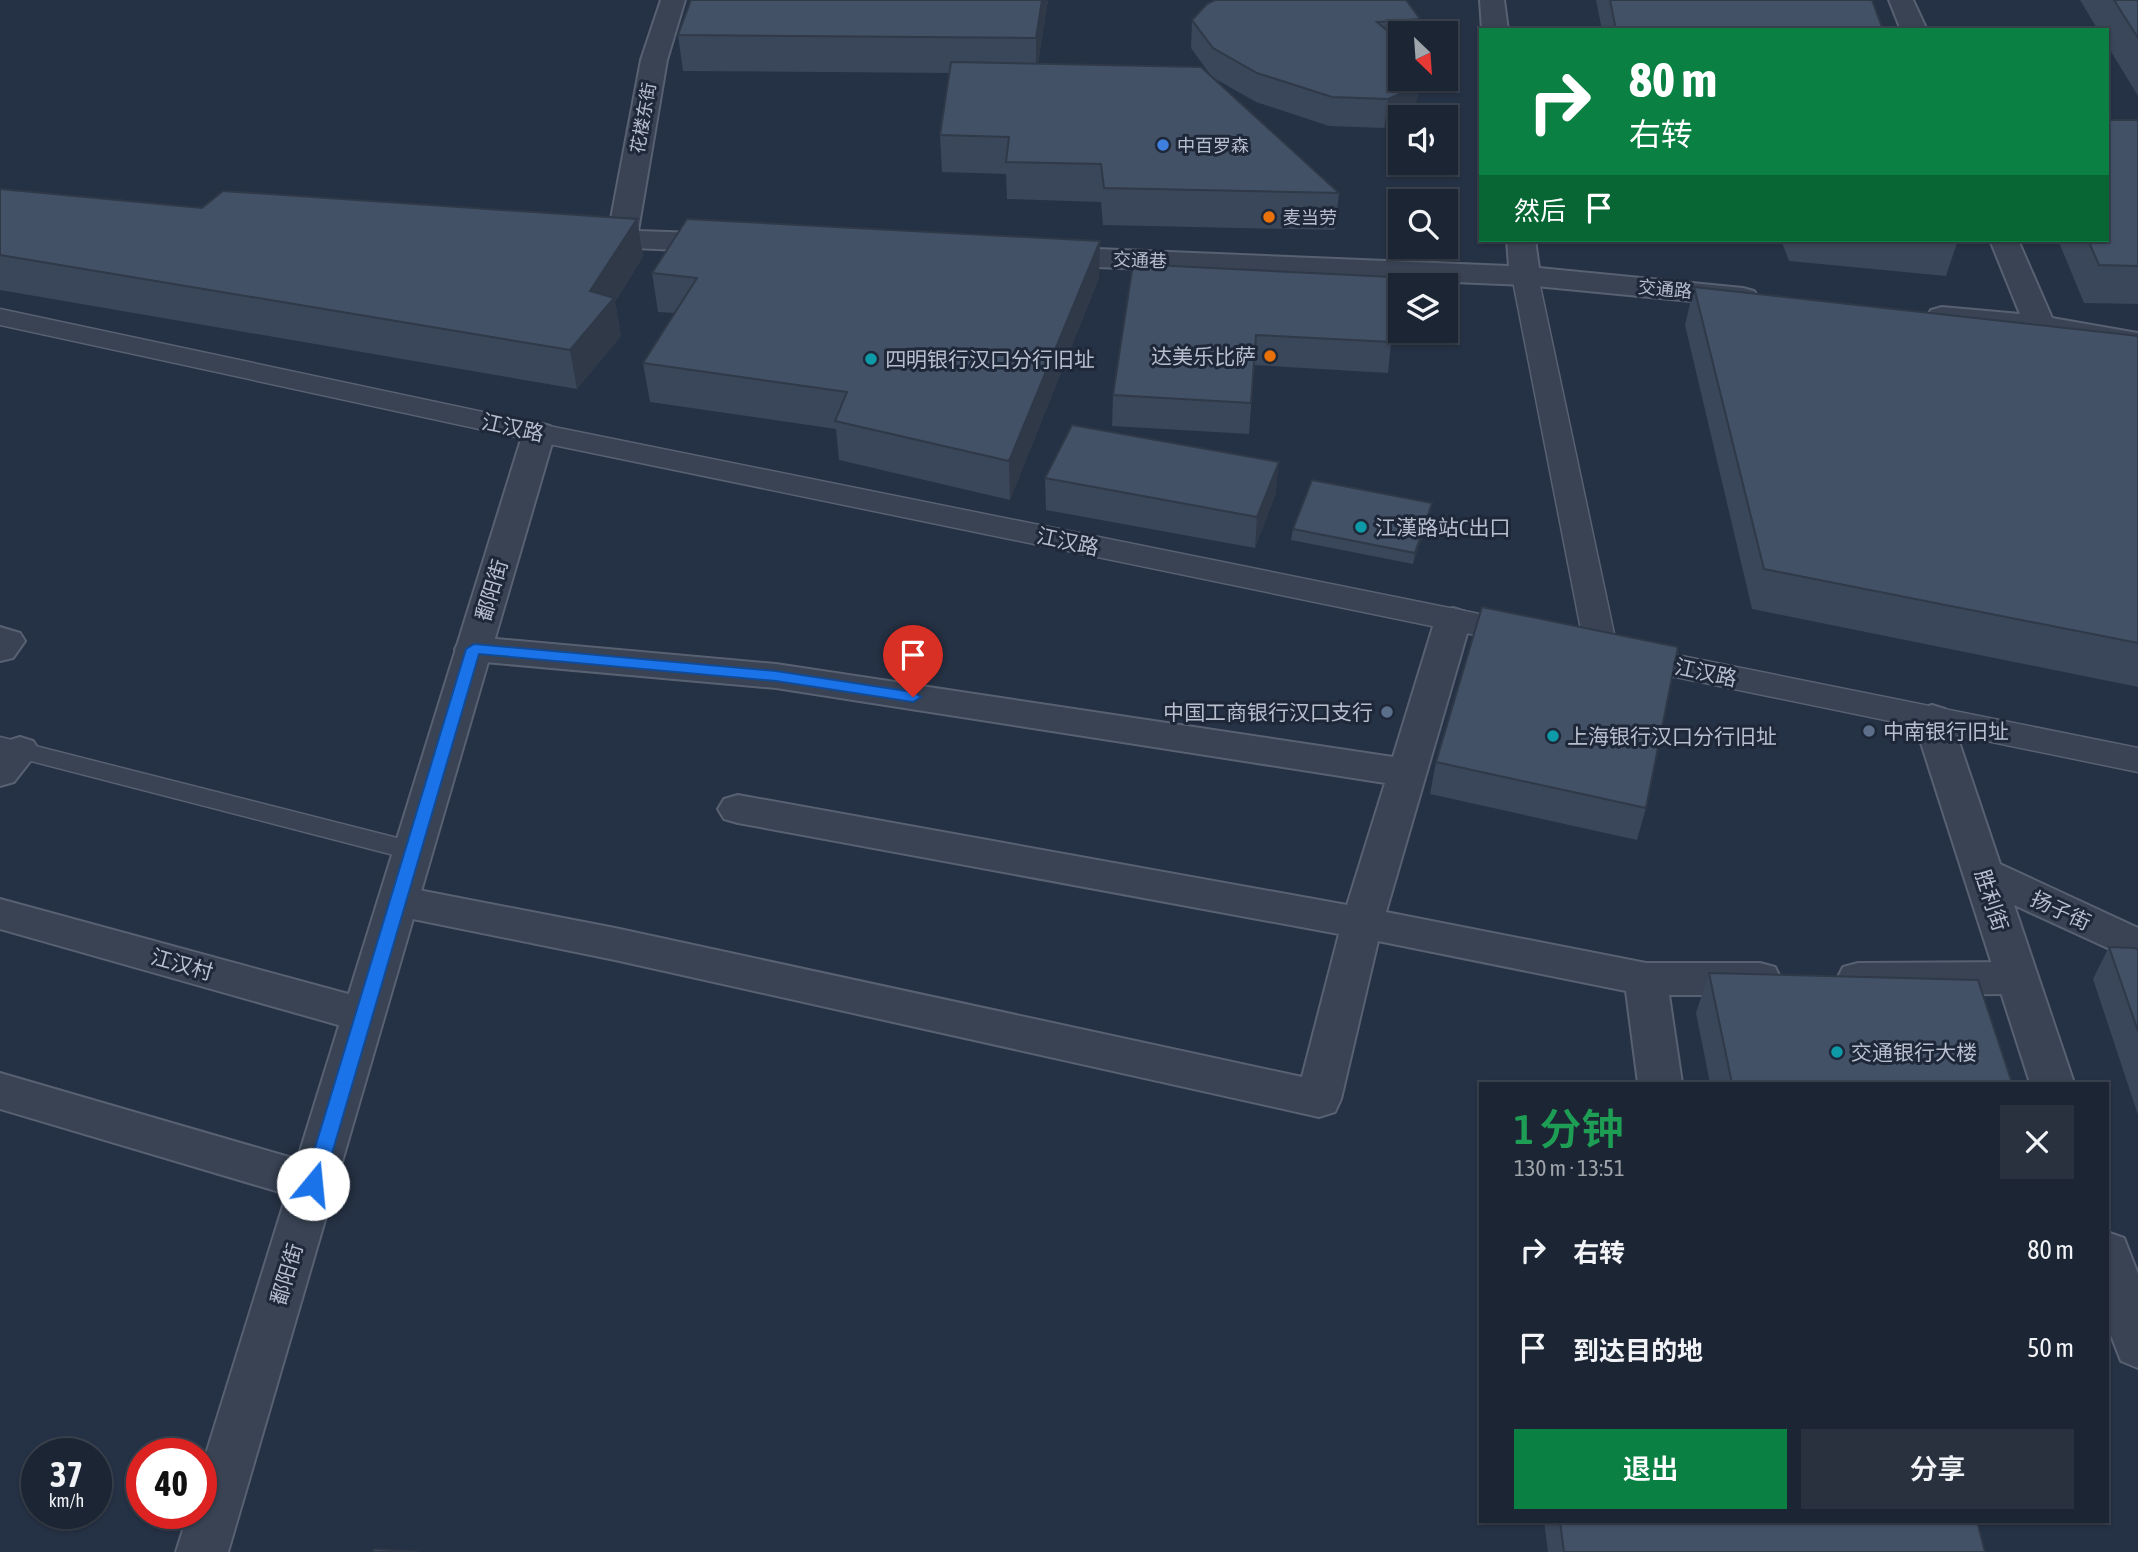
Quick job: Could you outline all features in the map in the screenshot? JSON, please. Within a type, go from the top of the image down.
[{"type":"street","name":"花楼东街","points":[[622,239],[654,60],[673,0]]},
{"type":"street","points":[[1492,0],[1496,28]]},
{"type":"street","points":[[1901,0],[1913,28]]},
{"type":"street","points":[[566,235],[747,244]]},
{"type":"street","points":[[1521,242],[1574,645]]},
{"type":"street","points":[[2005,242],[2040,325]]},
{"type":"street","name":"交通巷","points":[[1025,256],[1525,276]]},
{"type":"street","name":"交通路","points":[[1525,276],[1776,300]]},
{"type":"street","points":[[1915,313],[2040,325],[2138,342]]},
{"type":"street","name":"江汉路","points":[[0,317],[539,433],[2138,760]]},
{"type":"street","name":"鄱阳街","points":[[202,1552],[539,433]]},
{"type":"street","points":[[398,901],[615,944],[1319,1099],[1362,923],[1453,620]]},
{"type":"street","points":[[0,639],[8,641],[0,649]]},
{"type":"street","points":[[474,649],[776,676],[1407,774]]},
{"type":"street","name":"胜利街","points":[[1932,718],[2052,1082]]},
{"type":"street","points":[[738,809],[1362,923],[1646,979],[2017,978]]},
{"type":"street","name":"扬子街","points":[[1984,874],[2138,946]]},
{"type":"street","name":"江汉村","points":[[0,914],[363,1015]]},
{"type":"street","points":[[1646,979],[1660,1082]]},
{"type":"street","points":[[0,1091],[313,1184]]},
{"type":"street","points":[[2109,1258],[2138,1346]]},
{"type":"lane","points":[[7,756],[413,851]]},
{"type":"building","points":[[691,0],[1042,0],[1036,38],[678,35]]},
{"type":"building","points":[[1215,0],[1406,0],[1420,19],[1377,22],[1388,31],[1388,91],[1406,91],[1388,99],[1332,97],[1257,73],[1213,48],[1192,20],[1207,4]]},
{"type":"building","points":[[1610,0],[1872,0],[1882,28],[1616,28]]},
{"type":"building","points":[[2114,0],[2138,0],[2138,38]]},
{"type":"building","points":[[951,62],[1201,67],[1339,193],[1104,188],[1101,164],[1006,162],[1009,137],[940,135]]},
{"type":"building","points":[[2109,120],[2138,120],[2138,266],[2099,265],[2089,242],[2109,242]]},
{"type":"building","points":[[0,189],[202,208],[223,191],[637,219],[590,291],[614,298],[570,350],[0,255]]},
{"type":"building","name":"四明银行汉口分行旧址","points":[[687,219],[1100,241],[1009,461],[835,421],[847,392],[643,363],[697,278],[652,273]]},
{"type":"building","points":[[1133,264],[1388,277],[1388,342],[1256,335],[1251,403],[1113,395]]},
{"type":"building","points":[[1694,287],[2138,336],[2138,643],[1764,569]]},
{"type":"building","points":[[1072,425],[1279,462],[1257,517],[1045,478]]},
{"type":"building","name":"江漢路站C出口","points":[[1312,480],[1432,503],[1415,553],[1293,529]]},
{"type":"building","name":"上海银行汉口分行旧址","points":[[1482,607],[1678,647],[1646,808],[1436,762]]},
{"type":"building","points":[[2109,947],[2138,950],[2138,1031]]},
{"type":"building","points":[[1709,973],[1978,980],[2012,1082],[1732,1082]]},
{"type":"building","points":[[1560,1523],[1978,1523],[1985,1552],[1564,1552]]},
{"type":"building","points":[[374,1549],[418,1552],[373,1552]]},
{"type":"place","name":"中百罗森","points":[[1163,145]]},
{"type":"place","name":"麦当劳","points":[[1269,217]]},
{"type":"place","name":"达美乐比萨","points":[[1270,356]]},
{"type":"place","name":"四明银行汉口分行旧址","points":[[871,359]]},
{"type":"place","name":"江漢路站C出口","points":[[1361,527]]},
{"type":"place","name":"中国工商银行汉口支行","points":[[1387,712]]},
{"type":"place","name":"中南银行旧址","points":[[1869,731]]},
{"type":"place","name":"上海银行汉口分行旧址","points":[[1553,736]]},
{"type":"place","name":"交通银行大楼","points":[[1837,1052]]},
{"type":"route","points":[[313,1184],[474,649],[776,676],[913,697]]}]
